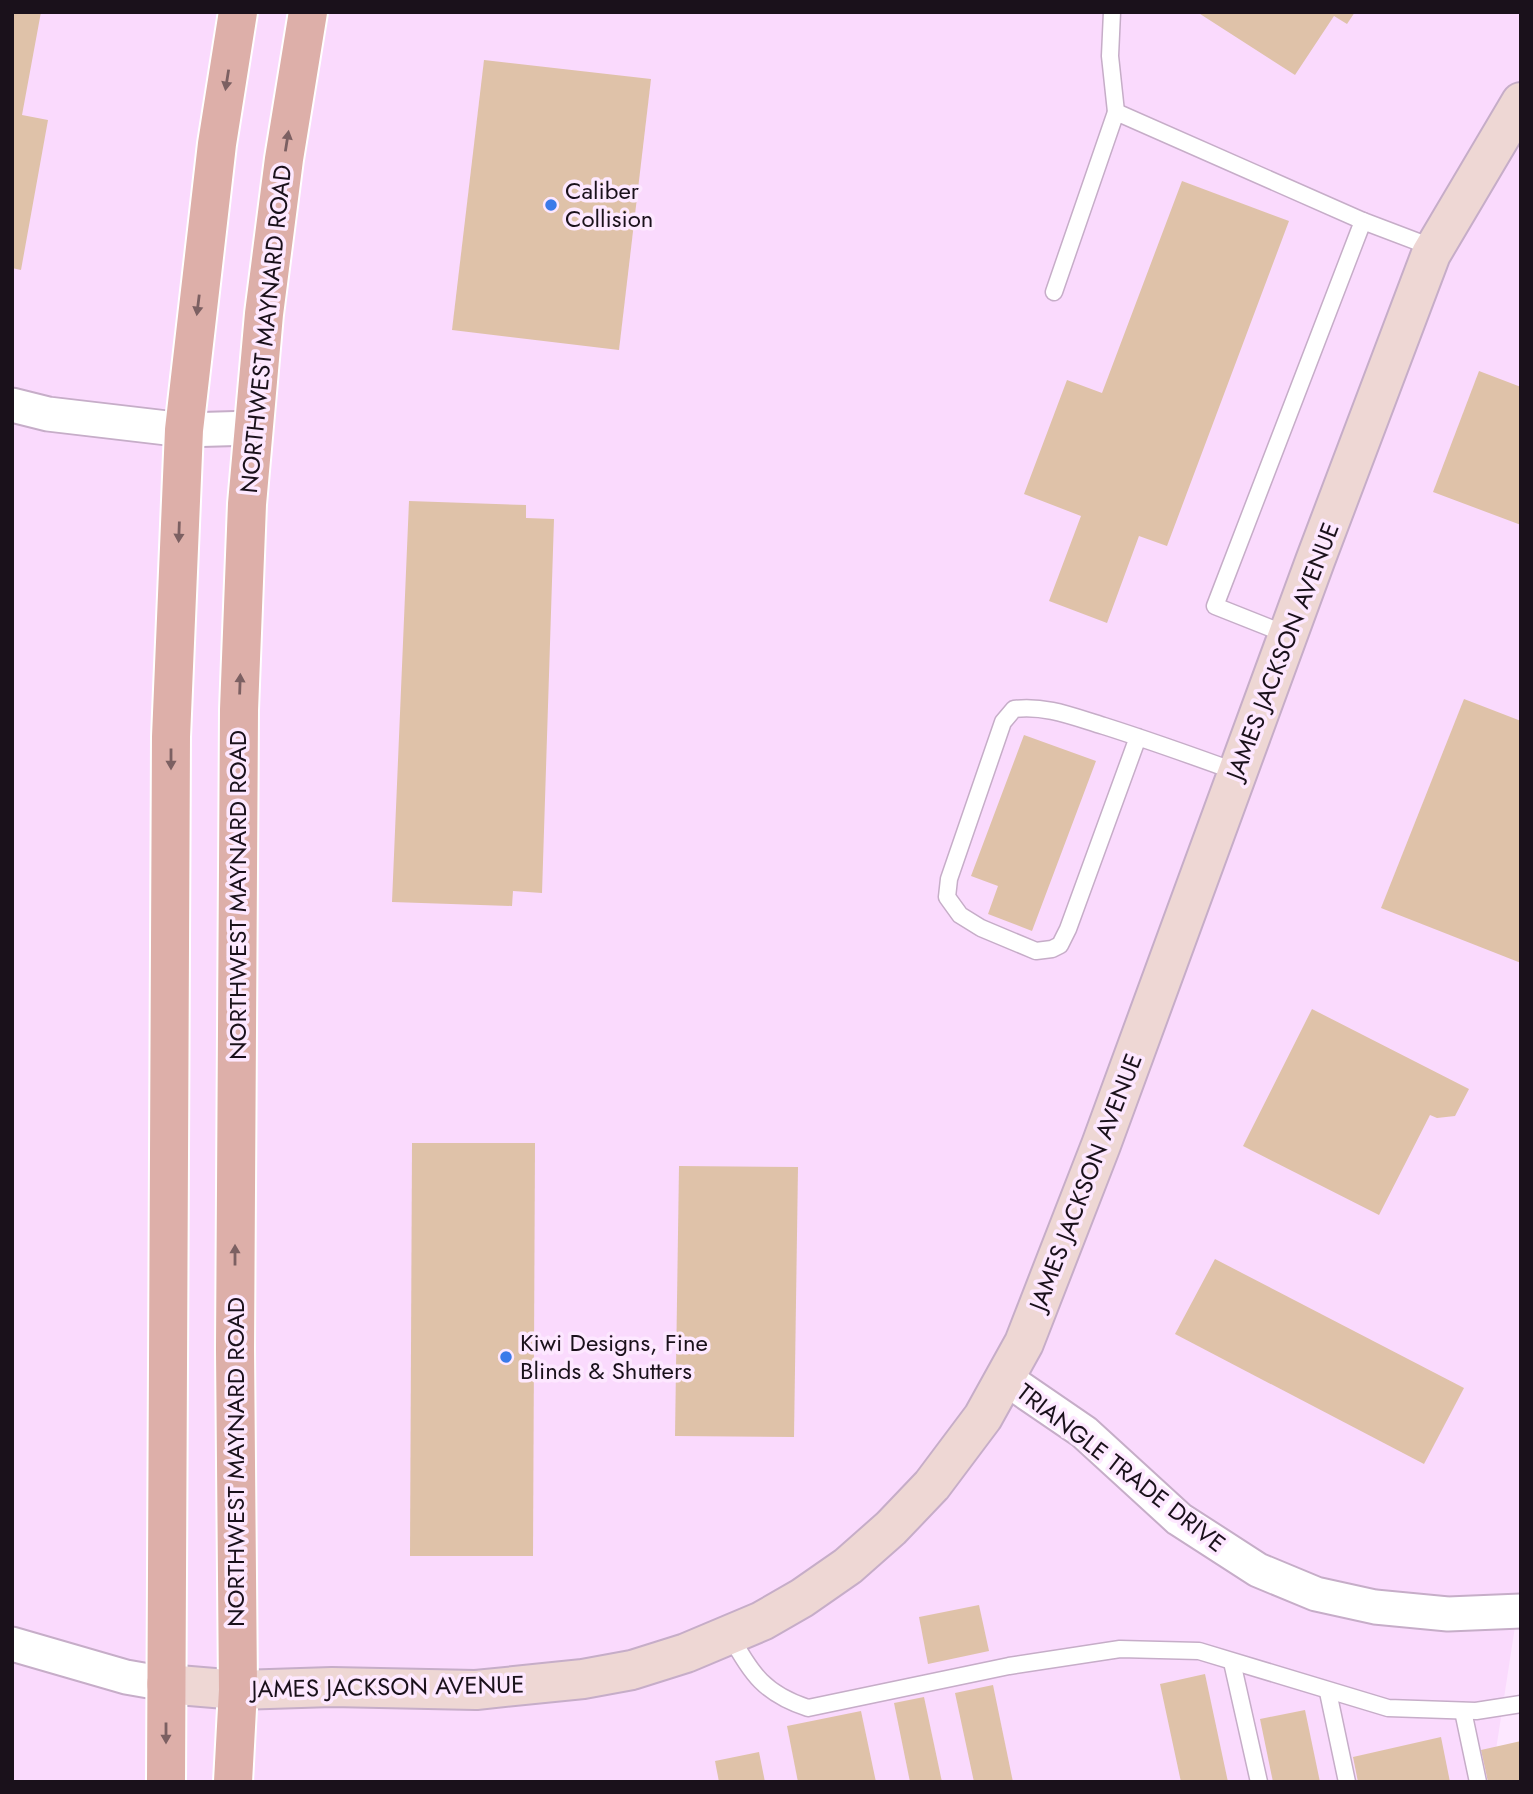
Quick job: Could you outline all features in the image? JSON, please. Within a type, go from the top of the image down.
[{"type":"main road","points":[[166,1782],[171,737],[184,430],[217,145],[238,12]]},
{"type":"main road","name":"NORTHWEST MAYNARD ROAD","points":[[233,1782],[238,1690],[235,1349],[239,723],[246,518],[264,314],[282,172],[308,12]]},
{"type":"street","name":"JAMES JACKSON AVENUE","points":[[166,1684],[238,1690],[332,1687],[476,1690],[568,1681],[632,1670],[686,1653],[730,1635],[762,1621],[802,1598],[848,1566],[891,1528],[932,1485],[983,1417],[1024,1343],[1434,248],[1521,102]]},
{"type":"street","points":[[12,405],[48,414],[184,430],[253,428]]},
{"type":"street","name":"TRIANGLE TRADE DRIVE","points":[[1005,1378],[1084,1432],[1179,1519],[1258,1570],[1316,1594],[1375,1607],[1448,1614],[1521,1611]]},
{"type":"street","points":[[12,1644],[126,1677],[166,1684]]},
{"type":"lane","points":[[1054,292],[1116,112],[1110,56],[1112,12]]},
{"type":"lane","points":[[1116,112],[1363,221],[1434,248]]},
{"type":"lane","points":[[1289,635],[1215,606],[1363,221]]},
{"type":"lane","points":[[1138,737],[1060,945],[1052,950],[1035,951],[981,928],[960,915],[947,897],[949,880],[1003,722],[1014,709],[1050,709],[1138,737],[1237,772]]},
{"type":"lane","points":[[730,1635],[747,1667],[771,1692],[788,1702],[808,1708],[1009,1666],[1120,1649],[1199,1651],[1388,1708],[1476,1711],[1521,1704]]},
{"type":"lane","points":[[1232,1662],[1259,1782]]},
{"type":"lane","points":[[1328,1692],[1347,1782]]},
{"type":"lane","points":[[1463,1711],[1478,1782]]},
{"type":"shaded area","points":[[12,12],[1521,12],[1521,1588],[1491,1782],[12,1782]]},
{"type":"building","points":[[12,12],[41,12],[22,115],[48,120],[21,270],[12,268]]},
{"type":"building","points":[[1197,12],[1355,12],[1347,24],[1334,16],[1295,75]]},
{"type":"building","name":"Caliber Collision","points":[[484,60],[651,79],[619,350],[452,330]]},
{"type":"building","points":[[1182,181],[1289,221],[1167,546],[1139,536],[1107,623],[1049,601],[1081,516],[1024,494],[1067,380],[1102,393]]},
{"type":"building","points":[[1479,371],[1521,387],[1521,525],[1433,492]]},
{"type":"building","points":[[409,501],[526,505],[526,518],[554,519],[542,893],[513,891],[512,906],[392,902]]},
{"type":"building","points":[[1464,699],[1521,721],[1521,963],[1381,908]]},
{"type":"building","points":[[1024,735],[1096,761],[1032,931],[988,914],[998,886],[971,876]]},
{"type":"building","points":[[1312,1009],[1469,1089],[1455,1116],[1437,1118],[1430,1115],[1379,1215],[1243,1146]]},
{"type":"building","points":[[412,1143],[535,1143],[533,1556],[410,1556]]},
{"type":"building","points":[[679,1166],[798,1167],[794,1437],[675,1436]]},
{"type":"building","points":[[1215,1259],[1464,1388],[1424,1464],[1175,1334]]},
{"type":"building","points":[[979,1605],[989,1651],[928,1664],[919,1617]]},
{"type":"building","points":[[1205,1674],[1228,1782],[1181,1782],[1160,1684]]},
{"type":"building","points":[[993,1685],[1013,1782],[974,1782],[955,1693]]},
{"type":"building","points":[[924,1697],[942,1782],[910,1782],[894,1703]]},
{"type":"building","points":[[1305,1710],[1320,1782],[1273,1782],[1260,1719]]},
{"type":"building","points":[[861,1711],[876,1782],[798,1782],[787,1726]]},
{"type":"building","points":[[1441,1737],[1450,1782],[1358,1782],[1353,1757]]},
{"type":"building","points":[[1521,1741],[1521,1782],[1488,1782],[1481,1750]]},
{"type":"building","points":[[759,1752],[765,1782],[719,1782],[715,1761]]},
{"type":"place","name":"Caliber Collision","points":[[551,205]]},
{"type":"place","name":"Kiwi Designs, Fine Blinds & Shutters","points":[[506,1357]]}]
